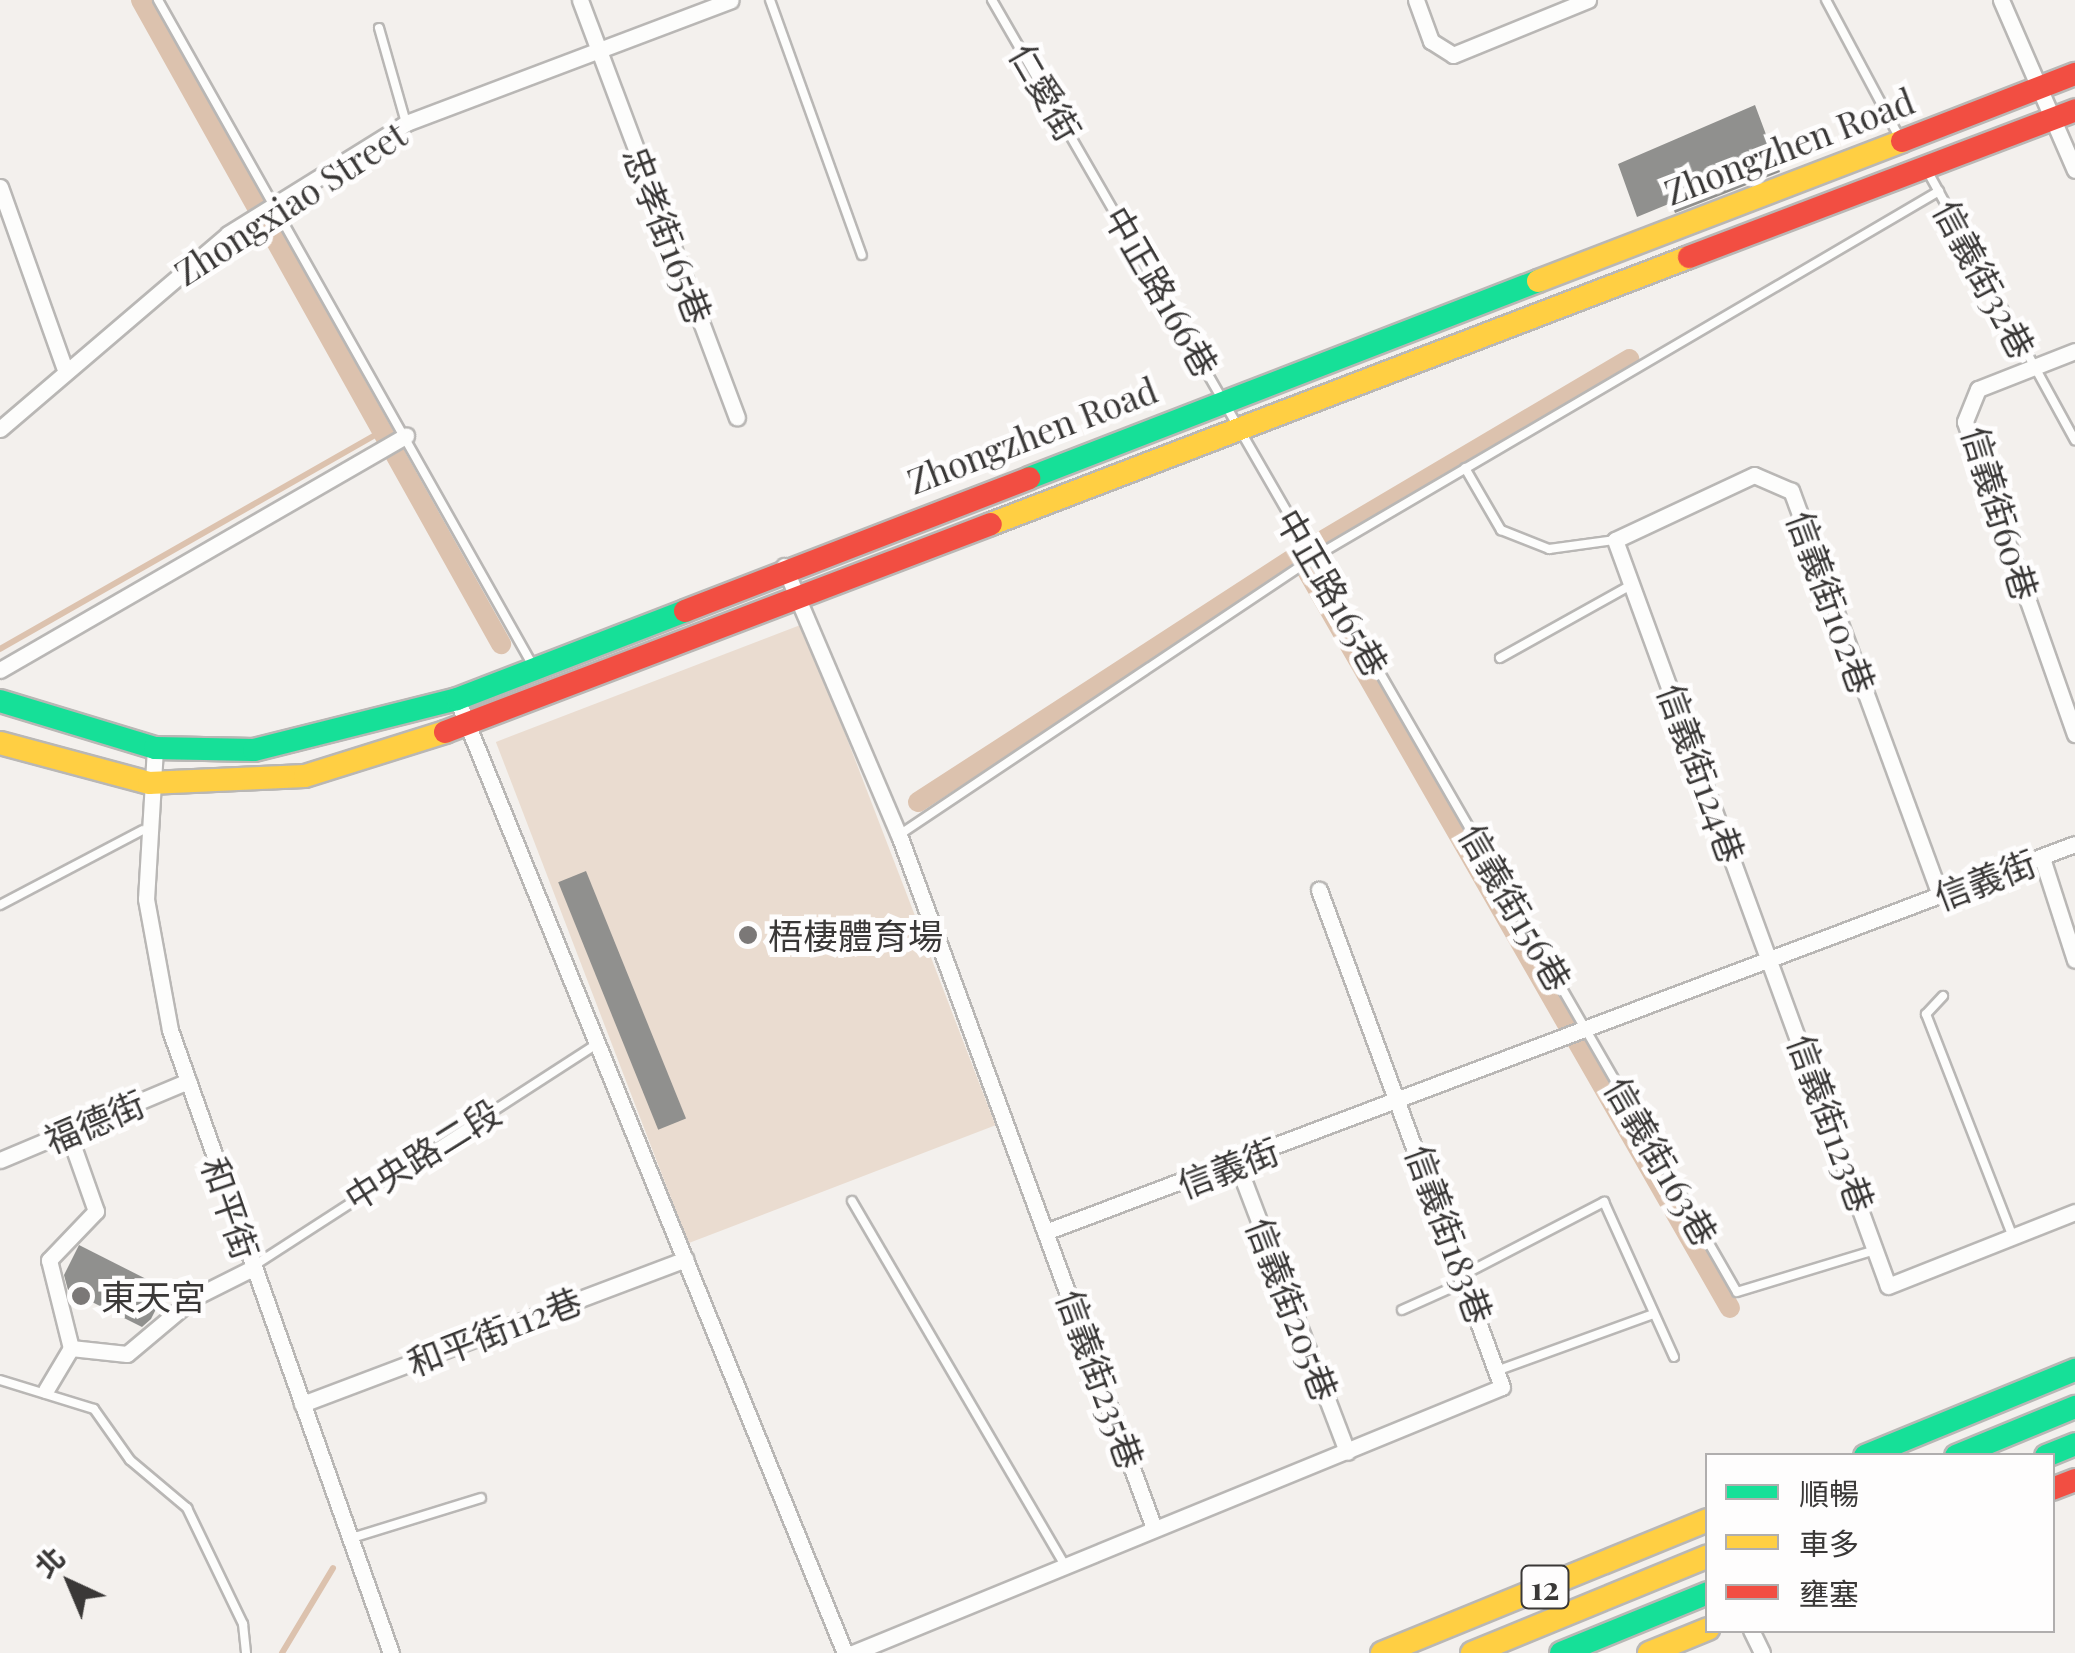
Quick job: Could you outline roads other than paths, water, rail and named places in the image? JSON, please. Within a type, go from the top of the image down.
[{"type":"street","name":"忠孝街165巷","points":[[580,0],[737,417]]},
{"type":"street","name":"Zhongxiao Street","points":[[0,429],[64,366],[277,204],[406,122],[599,54],[731,0]]},
{"type":"street","points":[[1416,0],[1431,41],[1454,55],[1588,0]]},
{"type":"street","points":[[2001,0],[2039,89],[2065,114],[2075,170]]},
{"type":"street","name":"Zhongzhen Road","points":[[0,701],[155,748],[254,750],[457,700],[532,664],[784,566],[2075,74]]},
{"type":"street","name":"Zhongzhen Road","points":[[0,743],[148,783],[305,776],[465,727],[796,596],[2065,114]]},
{"type":"street","points":[[0,187],[64,366]]},
{"type":"street","name":"信義街60巷","points":[[2075,351],[1978,389],[1965,422],[2075,734]]},
{"type":"street","points":[[0,670],[406,436]]},
{"type":"street","name":"信義街102巷","points":[[1615,540],[1754,475],[1791,490],[1940,896]]},
{"type":"street","name":"信義街124巷","points":[[1615,540],[1772,961]]},
{"type":"street","points":[[784,566],[899,835],[1048,1231]]},
{"type":"street","points":[[457,700],[849,1653],[1347,1452]]},
{"type":"street","name":"和平街","points":[[155,748],[143,830],[160,974],[188,1081],[251,1268],[391,1653]]},
{"type":"street","name":"信義街","points":[[1048,1231],[1238,1166],[1400,1098],[2075,844]]},
{"type":"street","points":[[2042,858],[2075,960]]},
{"type":"street","name":"信義街183巷","points":[[1320,890],[1466,1277],[1502,1386],[1347,1452]]},
{"type":"street","name":"信義街123巷","points":[[1772,961],[1878,1249],[1888,1286],[2013,1237]]},
{"type":"street","name":"福德街","points":[[0,1160],[188,1081]]},
{"type":"street","points":[[46,1390],[71,1348],[49,1260],[96,1211],[68,1132]]},
{"type":"street","name":"信義街205巷","points":[[1238,1166],[1347,1452]]},
{"type":"street","points":[[2013,1237],[2075,1212]]},
{"type":"street","name":"信義街235巷","points":[[1048,1231],[1154,1528]]},
{"type":"street","name":"和平街112巷","points":[[302,1404],[686,1259]]},
{"type":"street","points":[[71,1348],[127,1354],[196,1296],[251,1268]]},
{"type":"street","points":[[1873,1453],[2075,1370]]},
{"type":"street","points":[[1963,1453],[2075,1407]]},
{"type":"street","name":"12","points":[[1382,1653],[1705,1527]]},
{"type":"street","name":"12","points":[[1472,1653],[1705,1557]]},
{"type":"street","name":"12","points":[[1562,1653],[1705,1593]]},
{"type":"street","points":[[1649,1653],[1705,1630]]},
{"type":"lane","points":[[158,0],[277,204],[532,664]]},
{"type":"lane","points":[[770,0],[862,255]]},
{"type":"lane","name":"仁愛街","points":[[992,0],[1100,183]]},
{"type":"lane","points":[[1826,0],[1902,141]]},
{"type":"lane","points":[[379,28],[406,122]]},
{"type":"lane","name":"信義街32巷","points":[[1926,169],[2031,367],[2075,440]]},
{"type":"lane","name":"中正路166巷","points":[[1100,183],[1224,399]]},
{"type":"lane","points":[[899,835],[1311,559],[1938,191]]},
{"type":"lane","name":"中正路165巷","points":[[1224,399],[1311,559],[1445,783]]},
{"type":"lane","points":[[1465,468],[1501,530],[1549,549],[1615,540]]},
{"type":"lane","points":[[1500,658],[1632,585]]},
{"type":"lane","name":"信義街156巷","points":[[1445,783],[1586,1031]]},
{"type":"lane","points":[[0,905],[143,830]]},
{"type":"lane","points":[[1944,996],[1926,1014],[2013,1237]]},
{"type":"lane","name":"信義街163巷","points":[[1586,1031],[1737,1292],[1878,1249]]},
{"type":"lane","name":"中央路二段","points":[[251,1268],[597,1044]]},
{"type":"lane","points":[[852,1201],[1064,1564]]},
{"type":"lane","points":[[1402,1310],[1604,1202],[1651,1315],[1674,1357]]},
{"type":"lane","name":"信義街183巷","points":[[1498,1370],[1651,1315]]},
{"type":"lane","points":[[0,1380],[46,1390],[94,1409],[130,1460],[187,1508],[244,1624],[246,1653]]},
{"type":"lane","points":[[349,1538],[482,1498]]},
{"type":"lane","points":[[880,1638],[893,1653]]},
{"type":"waterway","points":[[141,0],[501,644]]},
{"type":"waterway","points":[[918,802],[1298,555],[1629,359]]},
{"type":"waterway","points":[[0,649],[380,432]]},
{"type":"waterway","points":[[1298,555],[1730,1308]]},
{"type":"waterway","points":[[282,1653],[333,1568]]},
{"type":"place","name":"梧棲體育場","points":[[748,935]]},
{"type":"place","name":"東天宮","points":[[81,1296]]}]
